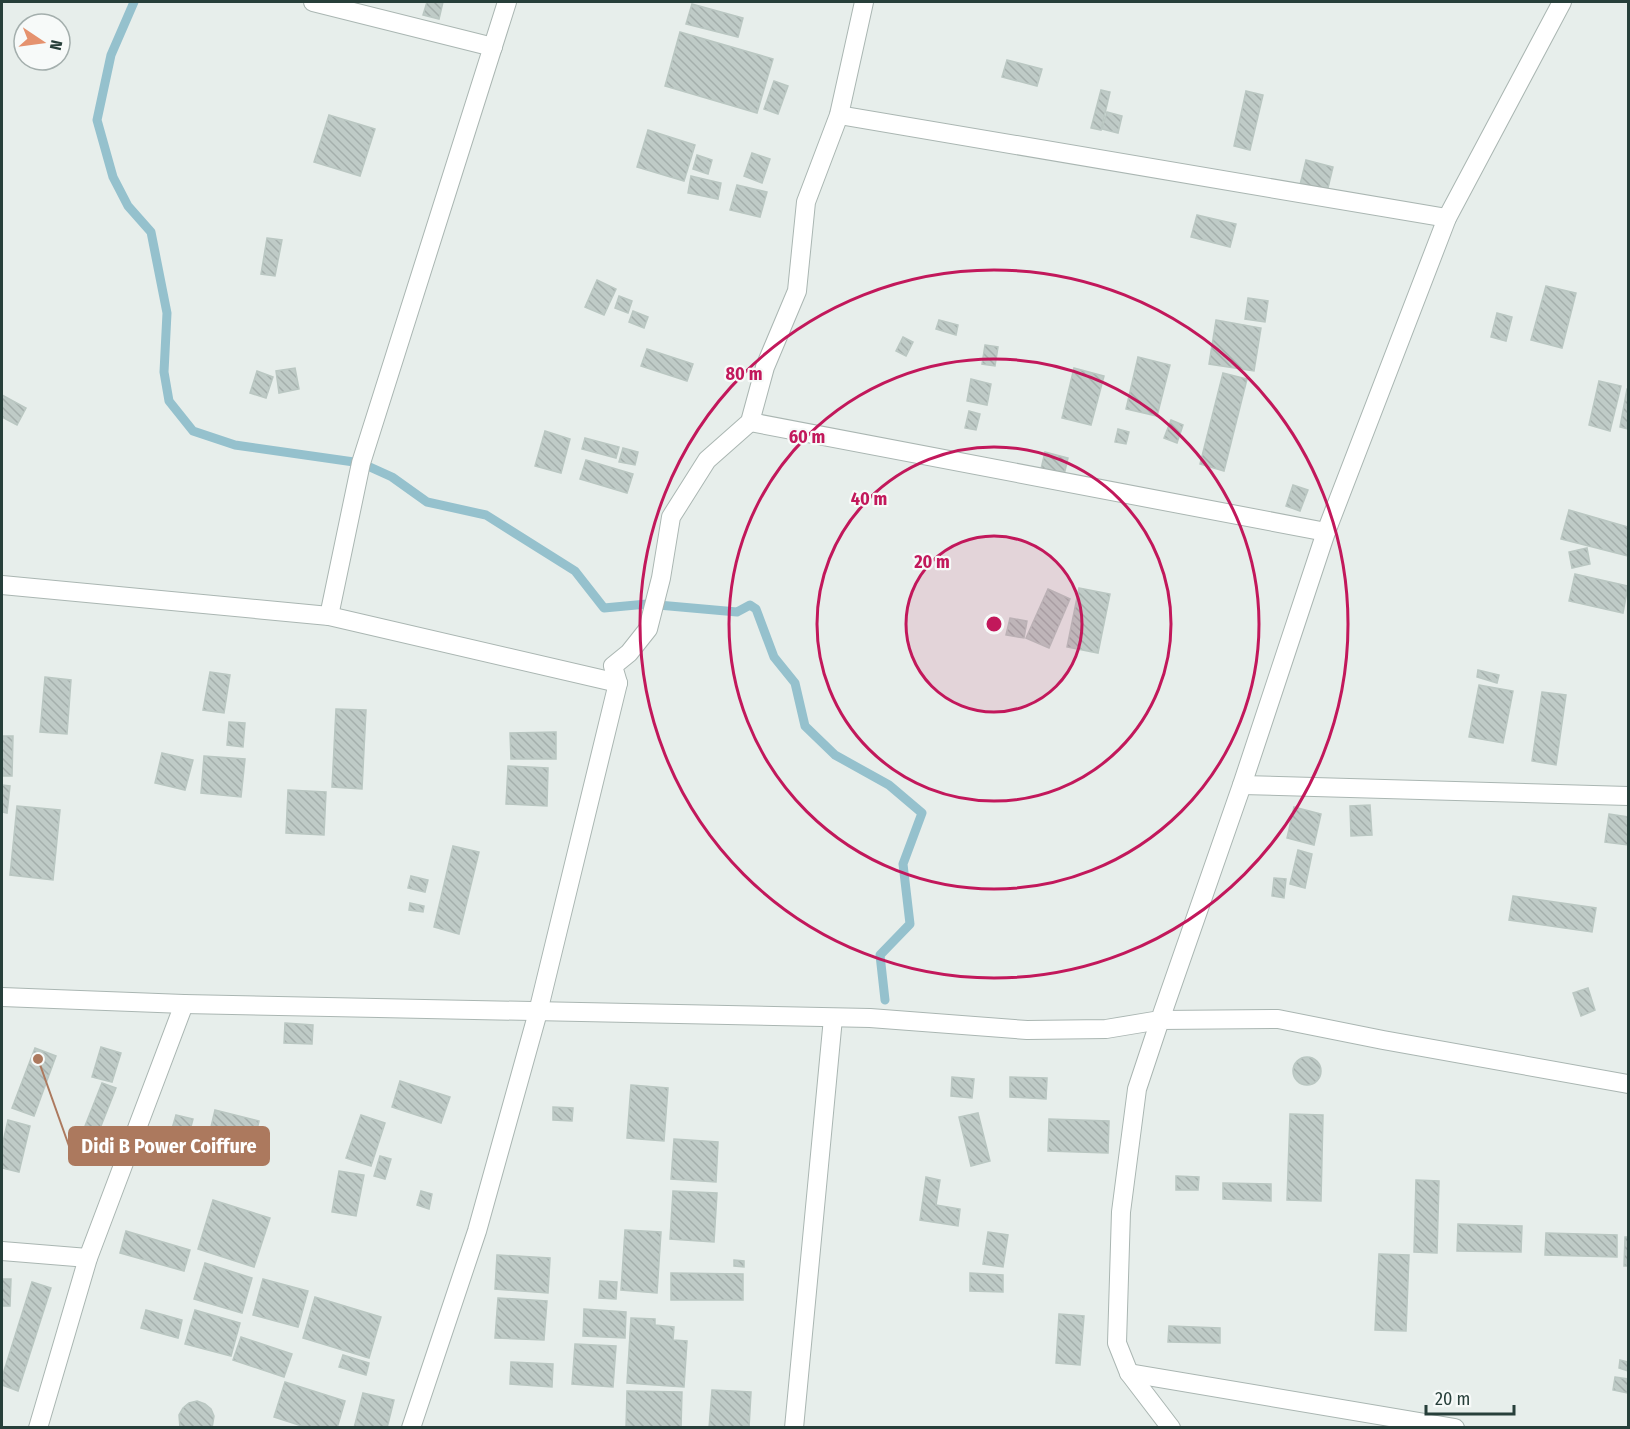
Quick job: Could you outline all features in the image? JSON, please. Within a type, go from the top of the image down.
[{"type":"street","points":[[313,2],[493,47]]},
{"type":"street","points":[[329,616],[361,463],[507,2]]},
{"type":"street","points":[[411,1428],[477,1231],[538,1011],[618,683],[613,666],[629,653],[648,629],[661,578],[671,517],[707,460],[750,422],[765,367],[797,291],[806,202],[839,115],[864,2]]},
{"type":"street","points":[[1171,1428],[1129,1373],[1117,1343],[1121,1212],[1137,1089],[1242,785],[1326,531],[1447,218],[1562,2]]},
{"type":"street","points":[[839,115],[1447,218]]},
{"type":"street","points":[[750,422],[1326,531]]},
{"type":"street","points":[[2,585],[329,616],[618,683]]},
{"type":"street","points":[[1242,785],[1629,796]]},
{"type":"street","points":[[2,997],[184,1004],[870,1018],[1027,1030],[1106,1029],[1161,1020],[1278,1019],[1629,1084]]},
{"type":"street","points":[[38,1428],[88,1258],[184,1004]]},
{"type":"street","points":[[794,1428],[833,1018]]},
{"type":"street","points":[[2,1251],[88,1258]]},
{"type":"street","points":[[1129,1373],[1455,1428]]},
{"type":"building","points":[[427,2],[443,2],[439,19],[423,15]]},
{"type":"building","points":[[692,4],[743,18],[738,37],[686,24]]},
{"type":"building","points":[[680,32],[773,59],[757,113],[665,86]]},
{"type":"building","points":[[1007,60],[1042,69],[1037,86],[1002,77]]},
{"type":"building","points":[[774,81],[788,86],[778,114],[764,109]]},
{"type":"building","points":[[1101,90],[1110,92],[1101,130],[1091,128]]},
{"type":"building","points":[[1246,91],[1263,95],[1250,150],[1234,146]]},
{"type":"building","points":[[1107,112],[1122,116],[1118,133],[1102,129]]},
{"type":"building","points":[[329,115],[375,129],[360,176],[314,162]]},
{"type":"building","points":[[648,130],[695,145],[684,181],[637,167]]},
{"type":"building","points":[[752,153],[770,159],[762,183],[744,176]]},
{"type":"building","points":[[697,155],[712,160],[708,174],[693,169]]},
{"type":"building","points":[[1306,160],[1333,167],[1327,192],[1300,185]]},
{"type":"building","points":[[691,176],[721,183],[718,199],[688,193]]},
{"type":"building","points":[[737,185],[767,192],[760,217],[730,210]]},
{"type":"building","points":[[1197,215],[1236,224],[1230,247],[1191,237]]},
{"type":"building","points":[[267,238],[282,240],[275,276],[261,274]]},
{"type":"building","points":[[597,280],[616,289],[604,315],[585,307]]},
{"type":"building","points":[[1546,286],[1576,293],[1562,348],[1531,340]]},
{"type":"building","points":[[619,296],[632,301],[628,313],[615,308]]},
{"type":"building","points":[[1248,298],[1268,301],[1265,322],[1245,319]]},
{"type":"building","points":[[633,311],[648,317],[644,328],[629,322]]},
{"type":"building","points":[[1497,313],[1512,317],[1506,341],[1491,337]]},
{"type":"building","points":[[939,320],[958,325],[956,335],[936,329]]},
{"type":"building","points":[[1216,320],[1261,328],[1254,371],[1209,364]]},
{"type":"building","points":[[903,337],[913,342],[906,356],[896,351]]},
{"type":"building","points":[[985,345],[998,347],[995,366],[982,364]]},
{"type":"building","points":[[647,349],[693,364],[687,381],[641,366]]},
{"type":"building","points":[[1138,357],[1170,365],[1157,416],[1126,409]]},
{"type":"building","points":[[295,368],[299,389],[279,393],[276,371]]},
{"type":"building","points":[[1074,368],[1104,376],[1091,425],[1062,418]]},
{"type":"building","points":[[257,371],[273,377],[266,398],[250,393]]},
{"type":"building","points":[[1223,373],[1247,379],[1224,471],[1200,464]]},
{"type":"building","points":[[971,379],[991,384],[987,405],[967,401]]},
{"type":"building","points":[[1599,381],[1621,386],[1610,431],[1589,425]]},
{"type":"building","points":[[1628,389],[1628,429],[1620,427]]},
{"type":"building","points":[[2,395],[26,408],[17,425],[2,417]]},
{"type":"building","points":[[969,411],[980,414],[976,430],[965,428]]},
{"type":"building","points":[[1171,420],[1183,425],[1177,443],[1164,438]]},
{"type":"building","points":[[1118,429],[1129,432],[1126,444],[1115,442]]},
{"type":"building","points":[[545,431],[570,439],[561,473],[535,466]]},
{"type":"building","points":[[585,438],[619,447],[616,458],[582,449]]},
{"type":"building","points":[[623,448],[638,452],[635,465],[619,462]]},
{"type":"building","points":[[1045,452],[1068,458],[1064,475],[1041,469]]},
{"type":"building","points":[[586,460],[633,474],[627,493],[580,479]]},
{"type":"building","points":[[1293,485],[1308,490],[1300,511],[1286,506]]},
{"type":"building","points":[[1569,510],[1628,527],[1628,556],[1561,539]]},
{"type":"building","points":[[1587,548],[1590,564],[1572,568],[1569,552]]},
{"type":"building","points":[[1575,574],[1628,586],[1623,613],[1569,601]]},
{"type":"building","points":[[1079,588],[1110,594],[1098,653],[1067,647]]},
{"type":"building","points":[[1048,589],[1070,599],[1049,648],[1026,638]]},
{"type":"building","points":[[1010,618],[1027,621],[1024,638],[1006,635]]},
{"type":"building","points":[[1478,670],[1499,675],[1497,683],[1477,677]]},
{"type":"building","points":[[210,672],[230,675],[224,713],[203,710]]},
{"type":"building","points":[[45,677],[71,680],[67,734],[40,732]]},
{"type":"building","points":[[1479,685],[1513,691],[1503,743],[1469,737]]},
{"type":"building","points":[[1542,692],[1566,695],[1556,765],[1532,761]]},
{"type":"building","points":[[336,709],[366,710],[362,789],[332,787]]},
{"type":"building","points":[[229,722],[245,723],[243,747],[227,745]]},
{"type":"building","points":[[556,732],[556,759],[511,759],[510,733]]},
{"type":"building","points":[[2,736],[13,736],[12,776],[2,776]]},
{"type":"building","points":[[162,753],[193,760],[185,790],[155,783]]},
{"type":"building","points":[[204,756],[245,759],[241,797],[201,793]]},
{"type":"building","points":[[508,766],[548,768],[547,806],[506,804]]},
{"type":"building","points":[[2,785],[10,786],[7,813],[2,812]]},
{"type":"building","points":[[288,790],[326,792],[324,835],[286,833]]},
{"type":"building","points":[[1370,805],[1372,835],[1351,836],[1350,806]]},
{"type":"building","points":[[17,806],[60,810],[53,880],[10,875]]},
{"type":"building","points":[[1294,807],[1321,814],[1314,845],[1287,838]]},
{"type":"building","points":[[1609,814],[1628,817],[1628,845],[1605,842]]},
{"type":"building","points":[[453,846],[479,852],[459,934],[434,927]]},
{"type":"building","points":[[1298,850],[1312,854],[1305,888],[1290,884]]},
{"type":"building","points":[[411,876],[428,880],[425,892],[408,888]]},
{"type":"building","points":[[1274,878],[1286,879],[1284,898],[1272,896]]},
{"type":"building","points":[[1513,896],[1596,908],[1592,932],[1509,920]]},
{"type":"building","points":[[410,903],[424,906],[423,912],[409,910]]},
{"type":"building","points":[[1588,988],[1595,1010],[1581,1016],[1573,993]]},
{"type":"building","points":[[285,1023],[313,1025],[312,1044],[284,1043]]},
{"type":"building","points":[[101,1047],[121,1053],[112,1082],[92,1077]]},
{"type":"building","points":[[35,1048],[56,1056],[34,1116],[12,1108]]},
{"type":"building","points":[[1307,1057],[1317,1061],[1321,1071],[1317,1081],[1307,1085],[1297,1081],[1293,1071],[1297,1061]]},
{"type":"building","points":[[952,1077],[974,1079],[972,1098],[951,1096]]},
{"type":"building","points":[[1010,1077],[1047,1078],[1046,1099],[1010,1097]]},
{"type":"building","points":[[400,1081],[450,1097],[441,1123],[392,1107]]},
{"type":"building","points":[[102,1083],[116,1088],[99,1131],[85,1126]]},
{"type":"building","points":[[631,1085],[668,1088],[664,1141],[627,1138]]},
{"type":"building","points":[[553,1107],[573,1108],[572,1121],[553,1120]]},
{"type":"building","points":[[215,1110],[259,1121],[251,1155],[207,1144]]},
{"type":"building","points":[[978,1113],[990,1161],[971,1166],[959,1117]]},
{"type":"building","points":[[1290,1114],[1323,1115],[1321,1201],[1287,1200]]},
{"type":"building","points":[[176,1115],[193,1119],[183,1157],[165,1153]]},
{"type":"building","points":[[361,1115],[385,1123],[371,1166],[346,1158]]},
{"type":"building","points":[[1049,1119],[1109,1121],[1108,1153],[1048,1151]]},
{"type":"building","points":[[8,1120],[30,1126],[19,1172],[2,1168],[2,1146]]},
{"type":"building","points":[[674,1139],[718,1142],[716,1182],[671,1179]]},
{"type":"building","points":[[380,1156],[391,1159],[385,1179],[374,1176]]},
{"type":"building","points":[[339,1171],[364,1175],[356,1216],[332,1212]]},
{"type":"building","points":[[1176,1176],[1199,1177],[1198,1190],[1176,1190]]},
{"type":"building","points":[[926,1177],[940,1180],[936,1205],[960,1209],[958,1226],[920,1220]]},
{"type":"building","points":[[1416,1180],[1439,1181],[1437,1253],[1414,1252]]},
{"type":"building","points":[[1223,1183],[1271,1184],[1271,1201],[1223,1199]]},
{"type":"building","points":[[421,1191],[432,1194],[429,1209],[417,1205]]},
{"type":"building","points":[[673,1191],[717,1193],[714,1242],[670,1239]]},
{"type":"building","points":[[213,1200],[270,1218],[254,1267],[198,1249]]},
{"type":"building","points":[[1458,1224],[1522,1226],[1521,1252],[1457,1251]]},
{"type":"building","points":[[625,1230],[661,1232],[657,1293],[621,1290]]},
{"type":"building","points":[[126,1231],[190,1250],[184,1271],[120,1253]]},
{"type":"building","points":[[988,1232],[1008,1235],[1003,1267],[983,1264]]},
{"type":"building","points":[[1546,1233],[1617,1235],[1617,1257],[1545,1255]]},
{"type":"building","points":[[1625,1237],[1628,1237],[1628,1266],[1624,1266]]},
{"type":"building","points":[[1379,1254],[1409,1255],[1406,1331],[1375,1330]]},
{"type":"building","points":[[497,1255],[550,1258],[548,1293],[495,1289]]},
{"type":"building","points":[[734,1260],[744,1261],[744,1267],[734,1266]]},
{"type":"building","points":[[205,1263],[252,1278],[242,1313],[194,1299]]},
{"type":"building","points":[[671,1273],[743,1274],[743,1300],[671,1300]]},
{"type":"building","points":[[970,1273],[1003,1275],[1003,1292],[970,1291]]},
{"type":"building","points":[[2,1279],[11,1279],[10,1306],[2,1306]]},
{"type":"building","points":[[263,1279],[308,1291],[298,1327],[253,1315]]},
{"type":"building","points":[[600,1281],[617,1282],[616,1299],[599,1298]]},
{"type":"building","points":[[32,1282],[51,1288],[18,1391],[2,1385],[2,1377]]},
{"type":"building","points":[[315,1297],[381,1317],[369,1358],[303,1338]]},
{"type":"building","points":[[498,1298],[547,1301],[544,1340],[495,1338]]},
{"type":"building","points":[[584,1309],[626,1312],[625,1338],[583,1336]]},
{"type":"building","points":[[146,1310],[182,1320],[178,1338],[141,1328]]},
{"type":"building","points":[[195,1310],[240,1323],[231,1356],[185,1344]]},
{"type":"building","points":[[1059,1314],[1084,1316],[1080,1365],[1056,1363]]},
{"type":"building","points":[[631,1318],[655,1319],[655,1325],[674,1327],[673,1340],[687,1341],[684,1387],[627,1383]]},
{"type":"building","points":[[1169,1326],[1220,1328],[1220,1343],[1168,1342]]},
{"type":"building","points":[[241,1337],[292,1354],[284,1377],[233,1360]]},
{"type":"building","points":[[575,1344],[616,1346],[613,1387],[572,1384]]},
{"type":"building","points":[[343,1355],[369,1363],[366,1375],[339,1367]]},
{"type":"building","points":[[1620,1360],[1628,1362],[1628,1371],[1619,1368]]},
{"type":"building","points":[[511,1362],[553,1364],[552,1387],[510,1384]]},
{"type":"building","points":[[1615,1377],[1628,1379],[1628,1393],[1613,1390]]},
{"type":"building","points":[[285,1382],[345,1401],[337,1428],[308,1428],[274,1417]]},
{"type":"building","points":[[712,1390],[751,1392],[749,1428],[709,1428]]},
{"type":"building","points":[[627,1391],[682,1392],[681,1428],[626,1428]]},
{"type":"building","points":[[363,1393],[394,1400],[387,1428],[354,1428]]},
{"type":"building","points":[[197,1401],[211,1409],[214,1416],[212,1428],[180,1428],[179,1415],[183,1408]]},
{"type":"waterway","points":[[134,2],[111,55],[97,120],[113,177],[128,206],[151,232],[167,313],[164,372],[169,401],[193,431],[235,445],[361,463],[392,477],[427,502],[486,515],[575,571],[604,608],[647,604],[737,612],[750,605],[756,609],[774,657],[795,683],[805,726],[835,755],[889,785],[922,813],[903,864],[910,924],[880,955],[885,1000]]},
{"type":"place","name":"Didi B Power Coiffure","points":[[38,1059]]}]
